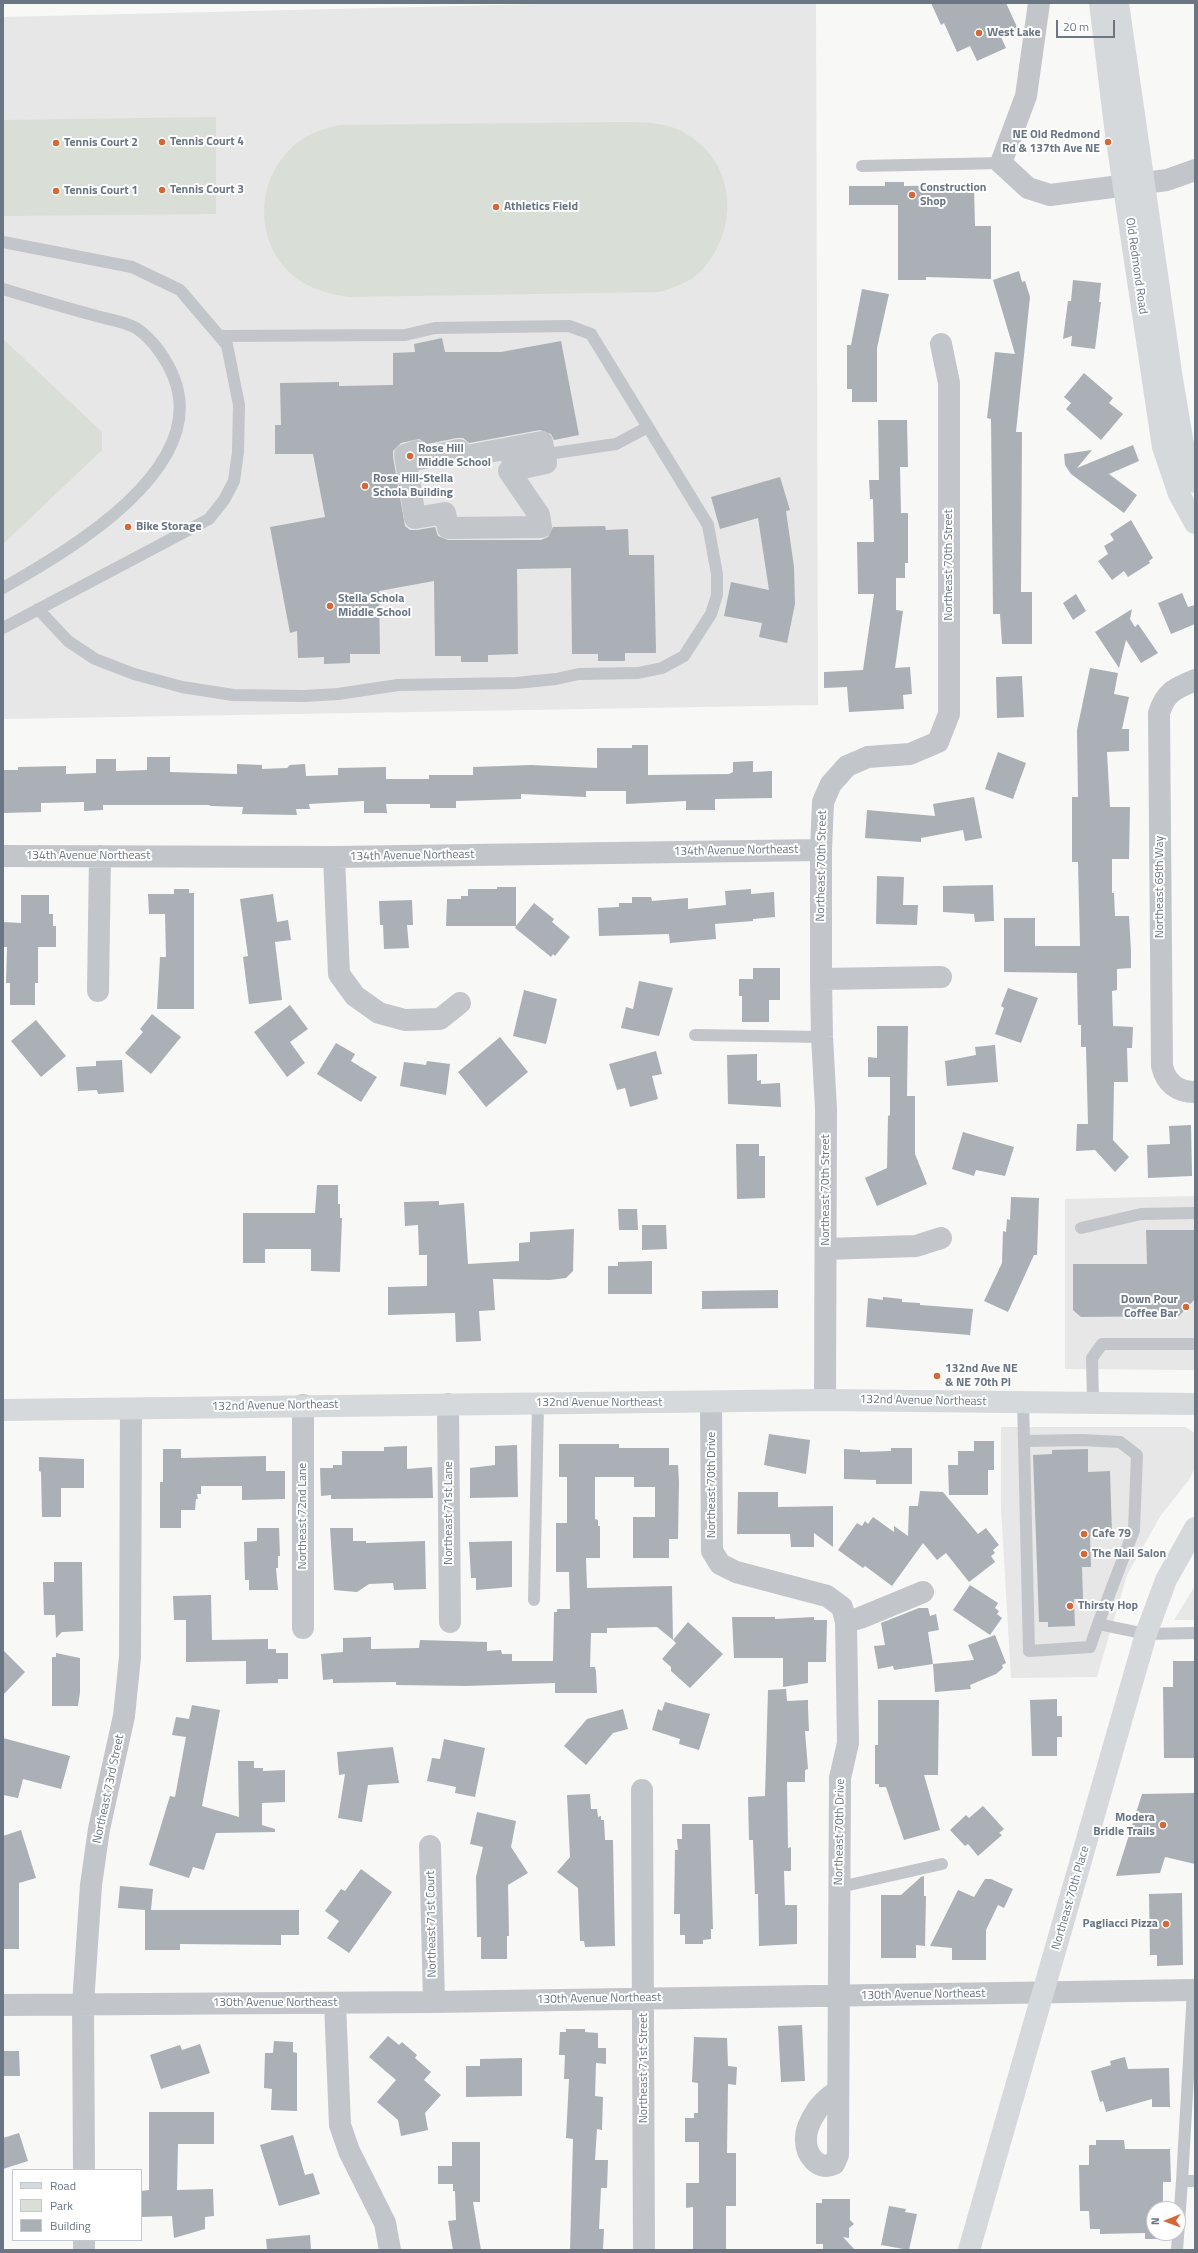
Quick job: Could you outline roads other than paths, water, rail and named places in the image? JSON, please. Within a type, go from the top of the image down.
[{"type":"main road","name":"Old Redmond Road","points":[[1100,3],[1175,395],[1195,523]]},
{"type":"main road","name":"Old Redmond Road","points":[[1118,3],[1134,184]]},
{"type":"main road","name":"132nd Avenue Northeast","points":[[3,1410],[303,1405],[712,1403],[825,1400],[1195,1404]]},
{"type":"main road","name":"Northeast 70th Place","points":[[969,2250],[1044,1994],[1146,1634],[1166,1580],[1195,1528]]},
{"type":"street","points":[[1039,3],[1026,96],[1001,163],[1028,188],[1050,196],[1167,180],[1195,170]]},
{"type":"street","name":"Northeast 70th Street","points":[[825,1400],[826,1109],[822,1037],[821,979],[821,850],[823,802],[831,784],[847,766],[868,757],[910,754],[938,742],[949,714],[948,383],[941,344]]},
{"type":"street","points":[[542,442],[544,453],[546,463],[509,471],[539,515],[541,527],[448,528],[445,513],[415,518],[405,455],[417,451],[419,459],[459,450],[461,458],[542,442]]},
{"type":"street","name":"Northeast 69th Way","points":[[1195,680],[1173,689],[1164,699],[1159,713],[1162,1066],[1165,1078],[1175,1088],[1195,1092]]},
{"type":"street","name":"134th Avenue Northeast","points":[[3,856],[334,857],[821,850]]},
{"type":"street","points":[[98,991],[100,856]]},
{"type":"street","points":[[334,857],[339,974],[355,996],[379,1013],[405,1020],[440,1019],[460,1003]]},
{"type":"street","points":[[821,979],[941,977]]},
{"type":"street","points":[[826,1249],[916,1246],[941,1238]]},
{"type":"street","name":"Northeast 70th Drive","points":[[712,1403],[712,1551],[720,1564],[736,1572],[827,1596],[842,1607],[846,1622],[848,1743],[840,1778],[838,2091]]},
{"type":"street","name":"Northeast 71st Lane","points":[[448,1404],[450,1622]]},
{"type":"street","name":"Northeast 72nd Lane","points":[[303,1405],[303,1628]]},
{"type":"street","name":"Northeast 73rd Street","points":[[84,2169],[83,2004],[92,1878],[99,1829],[124,1716],[130,1657],[131,1409]]},
{"type":"street","points":[[846,1622],[860,1618],[923,1592]]},
{"type":"street","name":"Northeast 71st Street","points":[[642,1790],[644,2250]]},
{"type":"street","name":"Northeast 71st Court","points":[[430,1846],[434,2002]]},
{"type":"street","name":"130th Avenue Northeast","points":[[3,2005],[434,2002],[839,1995],[1044,1994],[1194,1990]]},
{"type":"street","points":[[335,2003],[340,2125],[349,2151],[385,2223],[390,2250]]},
{"type":"lane","points":[[862,166],[1001,163]]},
{"type":"lane","points":[[3,242],[132,268],[180,290],[227,345],[239,405],[238,452],[234,481],[224,500],[209,519],[3,628]]},
{"type":"lane","points":[[3,289],[136,328],[155,346],[169,366],[178,390],[180,418],[166,458],[120,511],[56,558],[3,588]]},
{"type":"lane","points":[[38,609],[68,641],[95,659],[155,680],[233,695],[280,697],[338,694],[398,685],[516,683],[556,679],[579,674],[638,673],[662,668],[684,656],[699,635],[711,614],[715,602],[717,574],[708,525],[591,334],[569,326],[435,328],[405,335],[219,336]]},
{"type":"lane","points":[[507,460],[544,453],[616,444],[648,427]]},
{"type":"lane","points":[[695,1035],[822,1037]]},
{"type":"lane","points":[[1081,1228],[1141,1214],[1195,1213]]},
{"type":"lane","points":[[1093,1402],[1092,1358],[1102,1344],[1195,1344]]},
{"type":"lane","points":[[1023,1402],[1029,1651],[1090,1647],[1134,1530],[1137,1456],[1120,1442],[1082,1440],[1024,1441]]},
{"type":"lane","points":[[534,1600],[538,1404]]},
{"type":"lane","points":[[1098,1624],[1146,1634],[1195,1633]]},
{"type":"lane","points":[[840,1887],[942,1864]]},
{"type":"lane","points":[[1177,2250],[1193,2031],[1194,1990]]},
{"type":"lane","points":[[1182,2181],[1195,2181]]},
{"type":"place","name":"West Lake","points":[[979,33]]},
{"type":"place","name":"Tennis Court 4","points":[[162,142]]},
{"type":"place","name":"NE Old Redmond Rd & 137th Ave NE","points":[[1108,142]]},
{"type":"place","name":"Tennis Court 2","points":[[56,143]]},
{"type":"place","name":"Tennis Court 3","points":[[162,190]]},
{"type":"place","name":"Tennis Court 1","points":[[56,191]]},
{"type":"place","name":"Construction Shop","points":[[912,195]]},
{"type":"place","name":"Athletics Field","points":[[496,207]]},
{"type":"place","name":"Rose Hill Middle School","points":[[410,456]]},
{"type":"place","name":"Rose Hill-Stella Schola Building","points":[[365,486]]},
{"type":"place","name":"Bike Storage","points":[[128,527]]},
{"type":"place","name":"Stella Schola Middle School","points":[[330,606]]},
{"type":"place","name":"Down Pour Coffee Bar","points":[[1186,1307]]},
{"type":"place","name":"132nd Ave NE & NE 70th Pl","points":[[937,1376]]},
{"type":"place","name":"Cafe 79","points":[[1084,1534]]},
{"type":"place","name":"The Nail Salon","points":[[1084,1554]]},
{"type":"place","name":"Thirsty Hop","points":[[1070,1606]]},
{"type":"place","name":"Modera Bridle Trails","points":[[1163,1825]]},
{"type":"place","name":"Pagliacci Pizza","points":[[1166,1924]]}]
